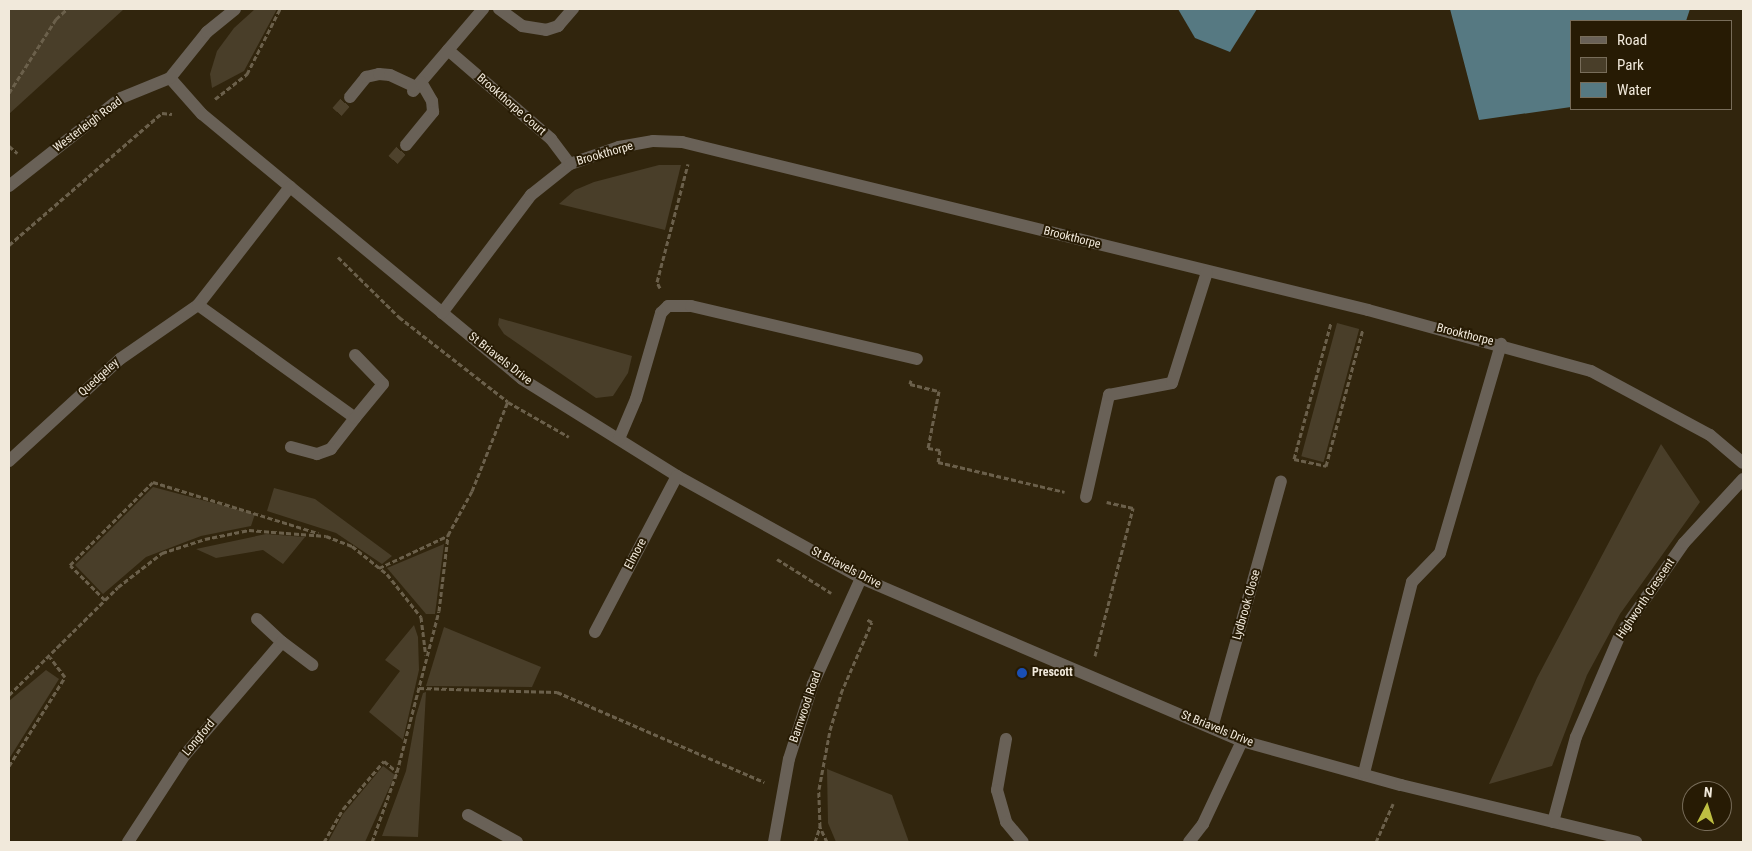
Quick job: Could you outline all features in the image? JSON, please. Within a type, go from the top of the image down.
[{"type":"street","name":"Westerleigh Road","points":[[9,186],[122,98],[170,78],[207,32],[235,9]]},
{"type":"street","points":[[417,87],[483,9]]},
{"type":"street","points":[[499,9],[522,26],[546,30],[558,26],[573,9]]},
{"type":"street","name":"Brookthorpe Court","points":[[448,50],[551,139],[570,164]]},
{"type":"street","points":[[350,97],[366,78],[378,74],[390,75],[417,87],[432,100],[433,112],[406,145]]},
{"type":"street","name":"St Briavels Drive","points":[[170,78],[202,114],[522,379],[678,476],[861,578],[1242,741],[1364,773],[1401,785],[1636,842]]},
{"type":"street","name":"Brookthorpe","points":[[442,313],[531,195],[570,164],[619,147],[653,141],[693,144],[1207,272],[1368,310],[1501,344],[1591,370],[1710,435],[1743,463]]},
{"type":"street","name":"Quedgeley","points":[[9,461],[120,358],[198,306],[290,187]]},
{"type":"street","points":[[1086,497],[1109,395],[1172,383],[1207,272]]},
{"type":"street","points":[[198,306],[355,418]]},
{"type":"street","points":[[619,439],[636,399],[661,313],[668,306],[690,306],[917,359]]},
{"type":"street","points":[[1364,773],[1412,582],[1440,553],[1501,344]]},
{"type":"street","points":[[291,447],[318,454],[331,449],[383,384],[355,355]]},
{"type":"street","name":"Elmore","points":[[595,632],[678,476]]},
{"type":"street","name":"Highworth Crescent","points":[[1553,822],[1576,737],[1620,634],[1684,543],[1743,479]]},
{"type":"street","name":"Lydbrook Close","points":[[1212,728],[1281,481]]},
{"type":"street","name":"Barnwood Road","points":[[774,842],[789,759],[812,684],[861,578]]},
{"type":"street","points":[[257,619],[312,666]]},
{"type":"street","name":"Longford","points":[[128,842],[184,756],[282,642]]},
{"type":"street","points":[[1006,739],[997,790],[1006,822],[1023,842]]},
{"type":"street","points":[[1189,842],[1202,824],[1242,741]]},
{"type":"street","points":[[468,814],[516,842]]},
{"type":"path","points":[[9,93],[56,19],[67,9]]},
{"type":"path","points":[[9,245],[162,114],[196,120],[220,93],[247,74],[280,9]]},
{"type":"path","points":[[668,306],[657,282],[693,144]]},
{"type":"path","points":[[1281,481],[1294,459],[1337,303]]},
{"type":"path","points":[[1294,459],[1326,466],[1368,310]]},
{"type":"path","points":[[917,359],[910,384],[939,391],[928,448],[940,450],[938,462],[1132,508],[1090,676]]},
{"type":"path","points":[[372,842],[397,772],[439,611],[448,536],[472,491],[493,436],[522,379]]},
{"type":"path","points":[[105,600],[70,565],[153,482],[255,511],[352,546],[379,568],[421,617],[426,655]]},
{"type":"path","points":[[9,695],[50,657],[105,600],[162,554],[205,539],[249,530],[326,536]]},
{"type":"path","points":[[379,568],[448,536]]},
{"type":"path","points":[[815,842],[820,826],[819,789],[830,730],[841,693],[872,622],[848,606]]},
{"type":"path","points":[[9,766],[64,677],[50,657]]},
{"type":"path","points":[[418,688],[557,692],[783,790]]},
{"type":"path","points":[[324,842],[344,809],[384,761],[397,772]]},
{"type":"path","points":[[1376,842],[1401,785]]},
{"type":"path","points":[[820,826],[828,842]]},
{"type":"green space","points":[[9,9],[124,9],[9,114]]},
{"type":"green space","points":[[255,9],[277,9],[244,71],[212,88],[210,74],[217,51],[234,28]]},
{"type":"green space","points":[[659,165],[681,165],[665,230],[559,204],[575,190],[594,182]]},
{"type":"green space","points":[[499,318],[632,356],[628,373],[613,396],[596,398],[504,334],[498,325]]},
{"type":"green space","points":[[1337,323],[1359,329],[1323,462],[1301,456]]},
{"type":"green space","points":[[1661,444],[1700,502],[1620,614],[1587,675],[1552,766],[1489,784],[1537,678]]},
{"type":"green space","points":[[153,487],[255,514],[251,526],[201,536],[146,557],[103,594],[75,565]]},
{"type":"green space","points":[[274,488],[315,499],[392,556],[382,564],[336,533],[267,511]]},
{"type":"green space","points":[[266,534],[305,537],[283,564],[263,550],[216,558],[196,549]]},
{"type":"green space","points":[[444,544],[435,614],[426,614],[387,568]]},
{"type":"green space","points":[[414,625],[418,637],[419,670],[403,740],[369,712],[400,671],[385,660]]},
{"type":"green space","points":[[444,627],[541,667],[532,687],[426,686]]},
{"type":"green space","points":[[46,670],[59,679],[9,759],[9,701]]},
{"type":"green space","points":[[426,692],[418,837],[382,836],[406,771],[416,716],[423,693]]},
{"type":"green space","points":[[383,766],[395,775],[365,842],[328,842],[343,814]]},
{"type":"green space","points":[[827,769],[892,795],[909,842],[836,842],[828,823]]},
{"type":"water","points":[[1178,9],[1257,9],[1230,52],[1195,38]]},
{"type":"water","points":[[1450,9],[1690,9],[1686,20],[1570,20],[1570,107],[1479,120]]},
{"type":"tunnel","points":[[337,112],[350,97]]},
{"type":"tunnel","points":[[393,160],[406,145]]},
{"type":"place","name":"Prescott","points":[[1022,673]]}]
